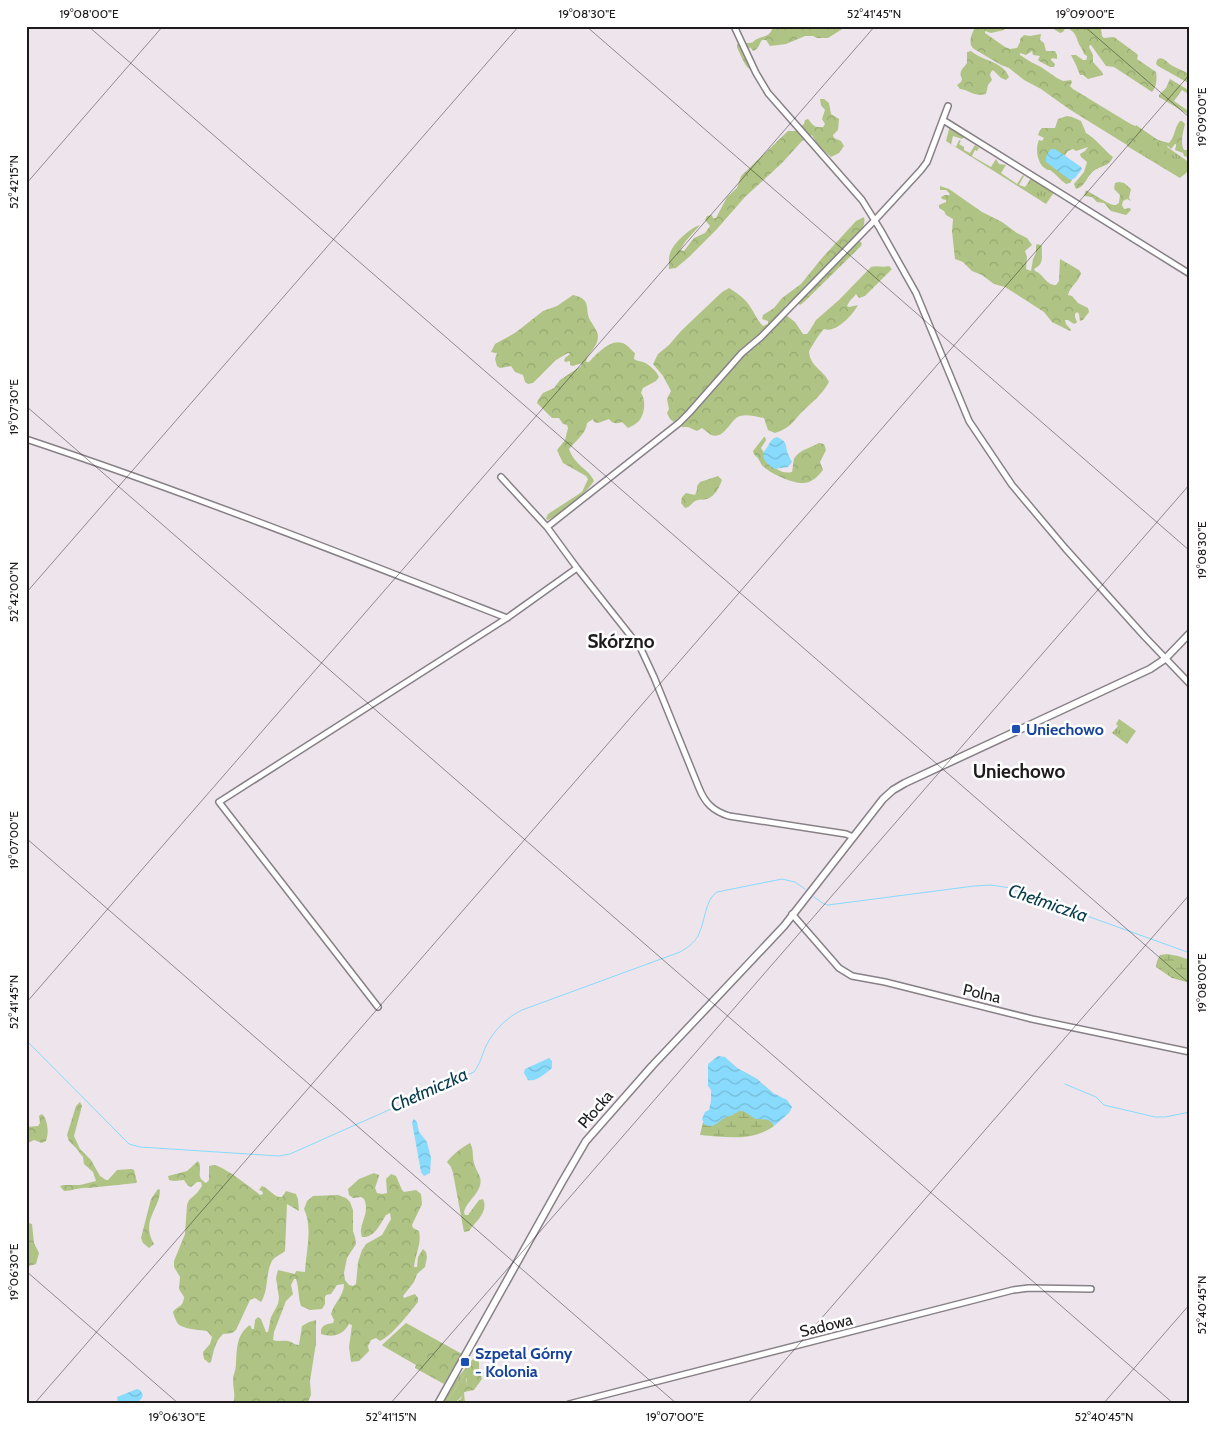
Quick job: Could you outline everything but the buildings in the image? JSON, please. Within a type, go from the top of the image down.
[{"type":"main road","name":"Płocka","points":[[438,1404],[586,1141],[610,1112],[774,936],[883,799],[905,783],[1153,668],[1165,659],[1190,633]]},
{"type":"street","points":[[734,26],[756,73],[768,93],[862,200],[875,220],[916,293],[969,421],[1012,485],[1065,548],[1190,684]]},
{"type":"street","points":[[547,527],[680,423],[742,353],[761,337],[875,220],[927,162],[948,106]]},
{"type":"street","points":[[943,120],[1190,274]]},
{"type":"street","points":[[26,438],[319,545],[507,618]]},
{"type":"street","points":[[501,477],[547,527],[641,649],[699,788],[709,806],[717,812],[728,816],[838,832],[853,837]]},
{"type":"street","points":[[378,1007],[219,802],[507,618],[577,568]]},
{"type":"street","name":"Polna","points":[[792,914],[839,968],[852,976],[882,981],[1032,1018],[1190,1052]]},
{"type":"street","name":"Sadowa","points":[[570,1404],[1013,1290],[1028,1288],[1091,1289]]},
{"type":"green space","points":[[773,26],[847,26],[828,38],[805,36],[786,44],[770,46],[766,40],[762,40],[758,48],[753,51],[750,47],[748,50],[754,64],[751,70],[743,60],[737,44],[749,43],[767,35],[771,32]]},
{"type":"green space","points":[[976,26],[1007,26],[1004,30],[991,33],[985,31],[985,33],[1010,49],[1017,48],[1020,39],[1024,35],[1041,34],[1040,40],[1044,43],[1046,51],[1055,51],[1057,55],[1057,59],[1052,58],[1051,60],[1055,64],[1054,67],[1039,61],[1040,56],[1033,55],[1032,51],[1026,55],[1020,53],[1020,55],[1063,81],[1071,80],[1070,86],[1073,89],[1158,140],[1169,143],[1178,124],[1182,121],[1185,124],[1182,144],[1184,150],[1187,150],[1187,138],[1190,135],[1190,153],[1187,157],[1184,156],[1183,153],[1175,150],[1175,144],[1171,149],[1168,146],[1166,160],[1164,160],[1158,155],[1161,142],[1140,134],[1138,136],[1139,148],[1159,163],[1135,150],[1024,80],[1009,68],[974,49],[971,41]]},
{"type":"green space","points":[[1049,26],[1097,26],[1101,29],[1104,38],[1114,37],[1137,54],[1137,59],[1156,72],[1154,90],[1152,92],[1114,67],[1106,66],[1091,45],[1089,47],[1093,55],[1093,62],[1103,75],[1088,79],[1080,75],[1071,55],[1076,55],[1083,60],[1086,60],[1087,56],[1078,43],[1076,35],[1066,27],[1060,33]]},
{"type":"green space","points":[[971,51],[997,64],[1009,77],[1006,80],[1001,78],[993,70],[990,75],[992,80],[988,85],[986,94],[978,95],[960,89],[957,85],[961,82],[961,72],[967,63],[967,52]]},
{"type":"green space","points":[[1160,58],[1190,75],[1190,84],[1158,66],[1156,64],[1157,60]]},
{"type":"green space","points":[[1170,79],[1190,91],[1190,95],[1182,90],[1174,101],[1190,112],[1189,115],[1159,97]]},
{"type":"green space","points":[[820,99],[824,99],[829,103],[831,114],[839,119],[838,130],[833,135],[844,146],[839,153],[831,157],[817,144],[812,135],[802,141],[782,163],[745,197],[689,257],[676,268],[669,269],[670,254],[677,242],[689,231],[700,225],[680,250],[684,251],[694,238],[705,233],[710,226],[705,220],[707,216],[712,215],[713,218],[716,218],[727,197],[737,188],[741,176],[788,131],[795,131],[808,119],[816,126],[823,127],[825,124],[822,119],[825,110],[821,105]]},
{"type":"green space","points":[[1067,116],[1081,121],[1086,133],[1113,157],[1108,164],[1091,173],[1083,185],[1076,189],[1074,184],[1084,172],[1087,162],[1080,154],[1088,147],[1076,151],[1073,149],[1068,151],[1057,166],[1070,175],[1072,180],[1066,184],[1050,170],[1043,167],[1037,151],[1039,140],[1042,141],[1044,138],[1038,135],[1042,128],[1055,128],[1058,119]]},
{"type":"green space","points":[[950,125],[971,139],[953,136],[951,144],[956,147],[959,140],[961,141],[959,144],[964,147],[964,150],[970,153],[975,145],[979,148],[977,151],[975,150],[972,156],[991,167],[996,159],[999,164],[1006,165],[1001,173],[1017,184],[1023,175],[1019,185],[1025,187],[1032,177],[1055,191],[1046,204],[946,141]]},
{"type":"green space","points":[[1136,125],[1190,163],[1187,172],[1180,178],[1127,146]]},
{"type":"green space","points":[[1115,183],[1124,183],[1131,189],[1129,198],[1131,201],[1127,199],[1123,201],[1122,205],[1124,209],[1130,208],[1131,210],[1126,215],[1111,211],[1104,203],[1097,202],[1092,197],[1084,196],[1086,190],[1109,204],[1116,205],[1119,203],[1120,195],[1114,189]]},
{"type":"green space","points":[[940,186],[949,189],[982,212],[1027,238],[1032,245],[1025,251],[1027,257],[1026,269],[1031,271],[1036,253],[1036,245],[1042,246],[1041,262],[1034,269],[1052,285],[1056,285],[1059,281],[1060,259],[1079,270],[1080,276],[1068,295],[1088,308],[1089,312],[1083,320],[1080,321],[1077,312],[1075,314],[1076,323],[1065,320],[1070,331],[1052,322],[1044,312],[1005,287],[994,284],[982,275],[972,271],[963,262],[955,259],[952,231],[953,219],[939,208],[939,205],[946,202],[941,197],[950,194],[946,190],[940,190]]},
{"type":"green space","points":[[864,217],[861,231],[855,238],[862,243],[861,246],[804,302],[800,305],[798,303],[815,284],[813,279],[787,304],[782,312],[795,322],[803,334],[807,334],[816,320],[839,300],[871,267],[889,266],[892,269],[865,296],[859,298],[856,294],[847,306],[858,305],[852,314],[833,329],[824,329],[809,351],[812,361],[829,382],[824,390],[789,426],[775,433],[768,430],[764,418],[752,416],[743,415],[736,418],[724,432],[716,436],[711,435],[702,428],[697,431],[688,427],[682,427],[682,423],[679,421],[674,422],[670,419],[667,413],[669,409],[667,399],[671,391],[663,376],[653,364],[658,354],[722,292],[729,288],[747,302],[763,326],[768,324],[768,321],[762,319],[763,315],[774,308],[782,298],[801,284],[856,221]]},
{"type":"green space","points":[[573,295],[583,299],[587,305],[589,318],[598,334],[596,345],[586,362],[589,362],[608,345],[617,342],[622,343],[635,353],[634,359],[648,364],[659,377],[656,381],[643,388],[641,393],[644,399],[644,411],[639,421],[635,424],[628,428],[622,422],[615,423],[609,419],[598,423],[594,422],[593,419],[587,423],[583,434],[569,449],[594,481],[573,503],[548,520],[546,519],[548,514],[582,492],[588,479],[563,463],[557,450],[565,440],[567,425],[563,424],[559,418],[552,418],[537,403],[543,393],[554,388],[560,380],[581,366],[582,363],[573,366],[570,365],[570,361],[564,361],[570,354],[568,353],[556,360],[533,383],[528,384],[525,382],[523,375],[515,372],[511,366],[500,368],[497,366],[495,359],[497,353],[491,352],[495,344],[515,333],[543,311],[557,306]]},
{"type":"green space","points":[[764,437],[766,440],[761,448],[773,466],[786,473],[792,472],[794,459],[798,453],[819,443],[824,444],[826,450],[820,462],[823,470],[813,480],[804,483],[789,480],[772,473],[762,465],[753,451]]},
{"type":"green space","points":[[718,476],[722,480],[712,496],[695,501],[685,508],[681,503],[682,497],[686,493],[695,495],[700,482]]},
{"type":"green space","points":[[1119,719],[1136,731],[1127,744],[1112,733],[1118,726],[1116,724]]},
{"type":"green space","points":[[1167,954],[1190,960],[1190,983],[1172,978],[1156,967],[1160,955]]},
{"type":"green space","points":[[729,1061],[737,1068],[757,1079],[773,1093],[772,1122],[774,1126],[765,1131],[747,1136],[700,1135],[703,1122],[705,1124]]},
{"type":"green space","points":[[80,1102],[82,1106],[74,1136],[80,1149],[91,1160],[100,1176],[106,1180],[117,1170],[132,1169],[134,1170],[136,1183],[64,1191],[60,1186],[80,1185],[96,1181],[93,1172],[84,1164],[83,1157],[69,1141],[67,1135],[76,1106]]},
{"type":"green space","points":[[42,1114],[46,1120],[46,1141],[42,1143],[34,1140],[26,1144],[26,1127],[38,1126],[40,1123],[39,1116]]},
{"type":"green space","points":[[470,1143],[474,1165],[481,1182],[480,1187],[464,1212],[465,1215],[468,1215],[479,1200],[483,1199],[484,1208],[481,1216],[469,1231],[464,1232],[453,1173],[447,1162],[457,1151]]},
{"type":"green space","points":[[198,1161],[200,1164],[200,1176],[202,1181],[206,1183],[209,1180],[209,1166],[217,1166],[237,1177],[260,1195],[263,1194],[259,1190],[262,1186],[279,1197],[282,1197],[286,1191],[296,1194],[299,1211],[287,1204],[285,1251],[272,1261],[261,1302],[255,1298],[250,1300],[236,1330],[232,1333],[223,1334],[215,1347],[211,1362],[209,1363],[204,1359],[203,1352],[210,1344],[212,1337],[207,1331],[180,1326],[173,1312],[181,1305],[184,1297],[179,1289],[180,1277],[174,1267],[174,1261],[185,1234],[187,1205],[189,1200],[202,1186],[201,1182],[197,1182],[191,1187],[184,1180],[169,1180],[168,1176],[187,1171]]},
{"type":"green space","points":[[374,1173],[379,1175],[375,1188],[377,1193],[387,1193],[386,1179],[391,1174],[396,1176],[404,1192],[416,1190],[421,1194],[422,1204],[412,1225],[413,1228],[419,1231],[420,1235],[414,1267],[417,1267],[418,1257],[423,1249],[427,1257],[425,1267],[417,1274],[414,1282],[403,1296],[404,1298],[415,1294],[418,1302],[390,1334],[380,1341],[376,1338],[371,1340],[368,1346],[369,1351],[359,1361],[351,1362],[349,1347],[352,1325],[349,1324],[344,1331],[337,1335],[321,1334],[323,1327],[333,1323],[334,1320],[331,1314],[344,1288],[344,1284],[337,1285],[331,1294],[326,1295],[325,1304],[322,1309],[310,1310],[301,1306],[297,1282],[294,1279],[291,1285],[293,1294],[286,1301],[274,1332],[273,1340],[288,1341],[299,1345],[302,1326],[316,1320],[316,1343],[310,1381],[311,1395],[307,1404],[233,1404],[233,1378],[238,1343],[242,1333],[250,1325],[254,1329],[255,1320],[258,1317],[261,1319],[266,1332],[268,1332],[271,1317],[279,1298],[276,1278],[278,1270],[295,1274],[296,1271],[305,1272],[309,1232],[304,1209],[307,1201],[313,1196],[338,1195],[350,1202],[353,1210],[353,1231],[356,1244],[347,1258],[344,1273],[345,1280],[349,1285],[353,1286],[356,1284],[358,1262],[362,1250],[366,1244],[382,1235],[391,1219],[390,1213],[386,1215],[374,1233],[367,1237],[362,1237],[361,1228],[366,1204],[361,1197],[353,1198],[349,1195],[348,1189],[359,1179]]},
{"type":"green space","points":[[158,1189],[160,1190],[159,1197],[149,1228],[154,1244],[149,1248],[143,1243],[141,1238],[151,1199]]},
{"type":"green space","points":[[26,1222],[32,1224],[34,1243],[39,1253],[36,1264],[29,1266],[26,1264]]},
{"type":"green space","points":[[406,1323],[462,1354],[444,1384],[415,1368],[416,1365],[382,1345]]},
{"type":"green space","points":[[477,1354],[479,1356],[479,1370],[482,1379],[474,1390],[464,1392],[465,1404],[453,1404],[461,1399],[466,1387],[467,1379],[464,1375],[446,1404],[441,1404],[459,1376]]},
{"type":"green space","points":[[464,1375],[467,1382],[462,1396],[455,1402],[446,1404]]},
{"type":"water","points":[[1051,149],[1055,149],[1081,167],[1082,169],[1075,178],[1070,180],[1046,162],[1047,155]]},
{"type":"water","points":[[777,437],[785,442],[792,462],[788,467],[775,469],[765,461],[763,453],[771,440]]},
{"type":"water","points":[[718,1056],[725,1057],[737,1068],[757,1079],[773,1093],[787,1100],[792,1107],[789,1113],[774,1126],[769,1121],[755,1118],[742,1111],[726,1117],[714,1125],[705,1125],[702,1119],[705,1112],[709,1110],[711,1101],[711,1090],[708,1086],[708,1064]]},
{"type":"water","points":[[549,1058],[552,1061],[552,1068],[538,1078],[528,1080],[524,1073],[525,1069]]},
{"type":"water","points":[[414,1119],[417,1122],[419,1132],[427,1142],[431,1158],[430,1173],[424,1176],[421,1172],[412,1122]]},
{"type":"water","points":[[137,1389],[143,1395],[139,1401],[133,1404],[118,1404],[117,1397]]},
{"type":"waterway","name":"Chełmiczka","points":[[26,1040],[129,1144],[140,1147],[279,1156],[290,1154],[474,1072],[493,1035],[501,1025],[516,1013],[680,952],[698,936],[710,900],[717,892],[782,879],[795,882],[805,889]]},
{"type":"waterway","name":"Chełmiczka","points":[[814,897],[828,905],[991,885],[1010,888],[1190,953]]},
{"type":"waterway","points":[[1065,1084],[1096,1097],[1104,1105],[1155,1117],[1190,1112]]},
{"type":"place","name":"Uniechowo","points":[[1016,729]]},
{"type":"place","name":"Szpetal Górny - Kolonia","points":[[465,1362]]},
{"type":"district","name":"Skórzno","points":[[621,641]]},
{"type":"district","name":"Uniechowo","points":[[1019,771]]}]
